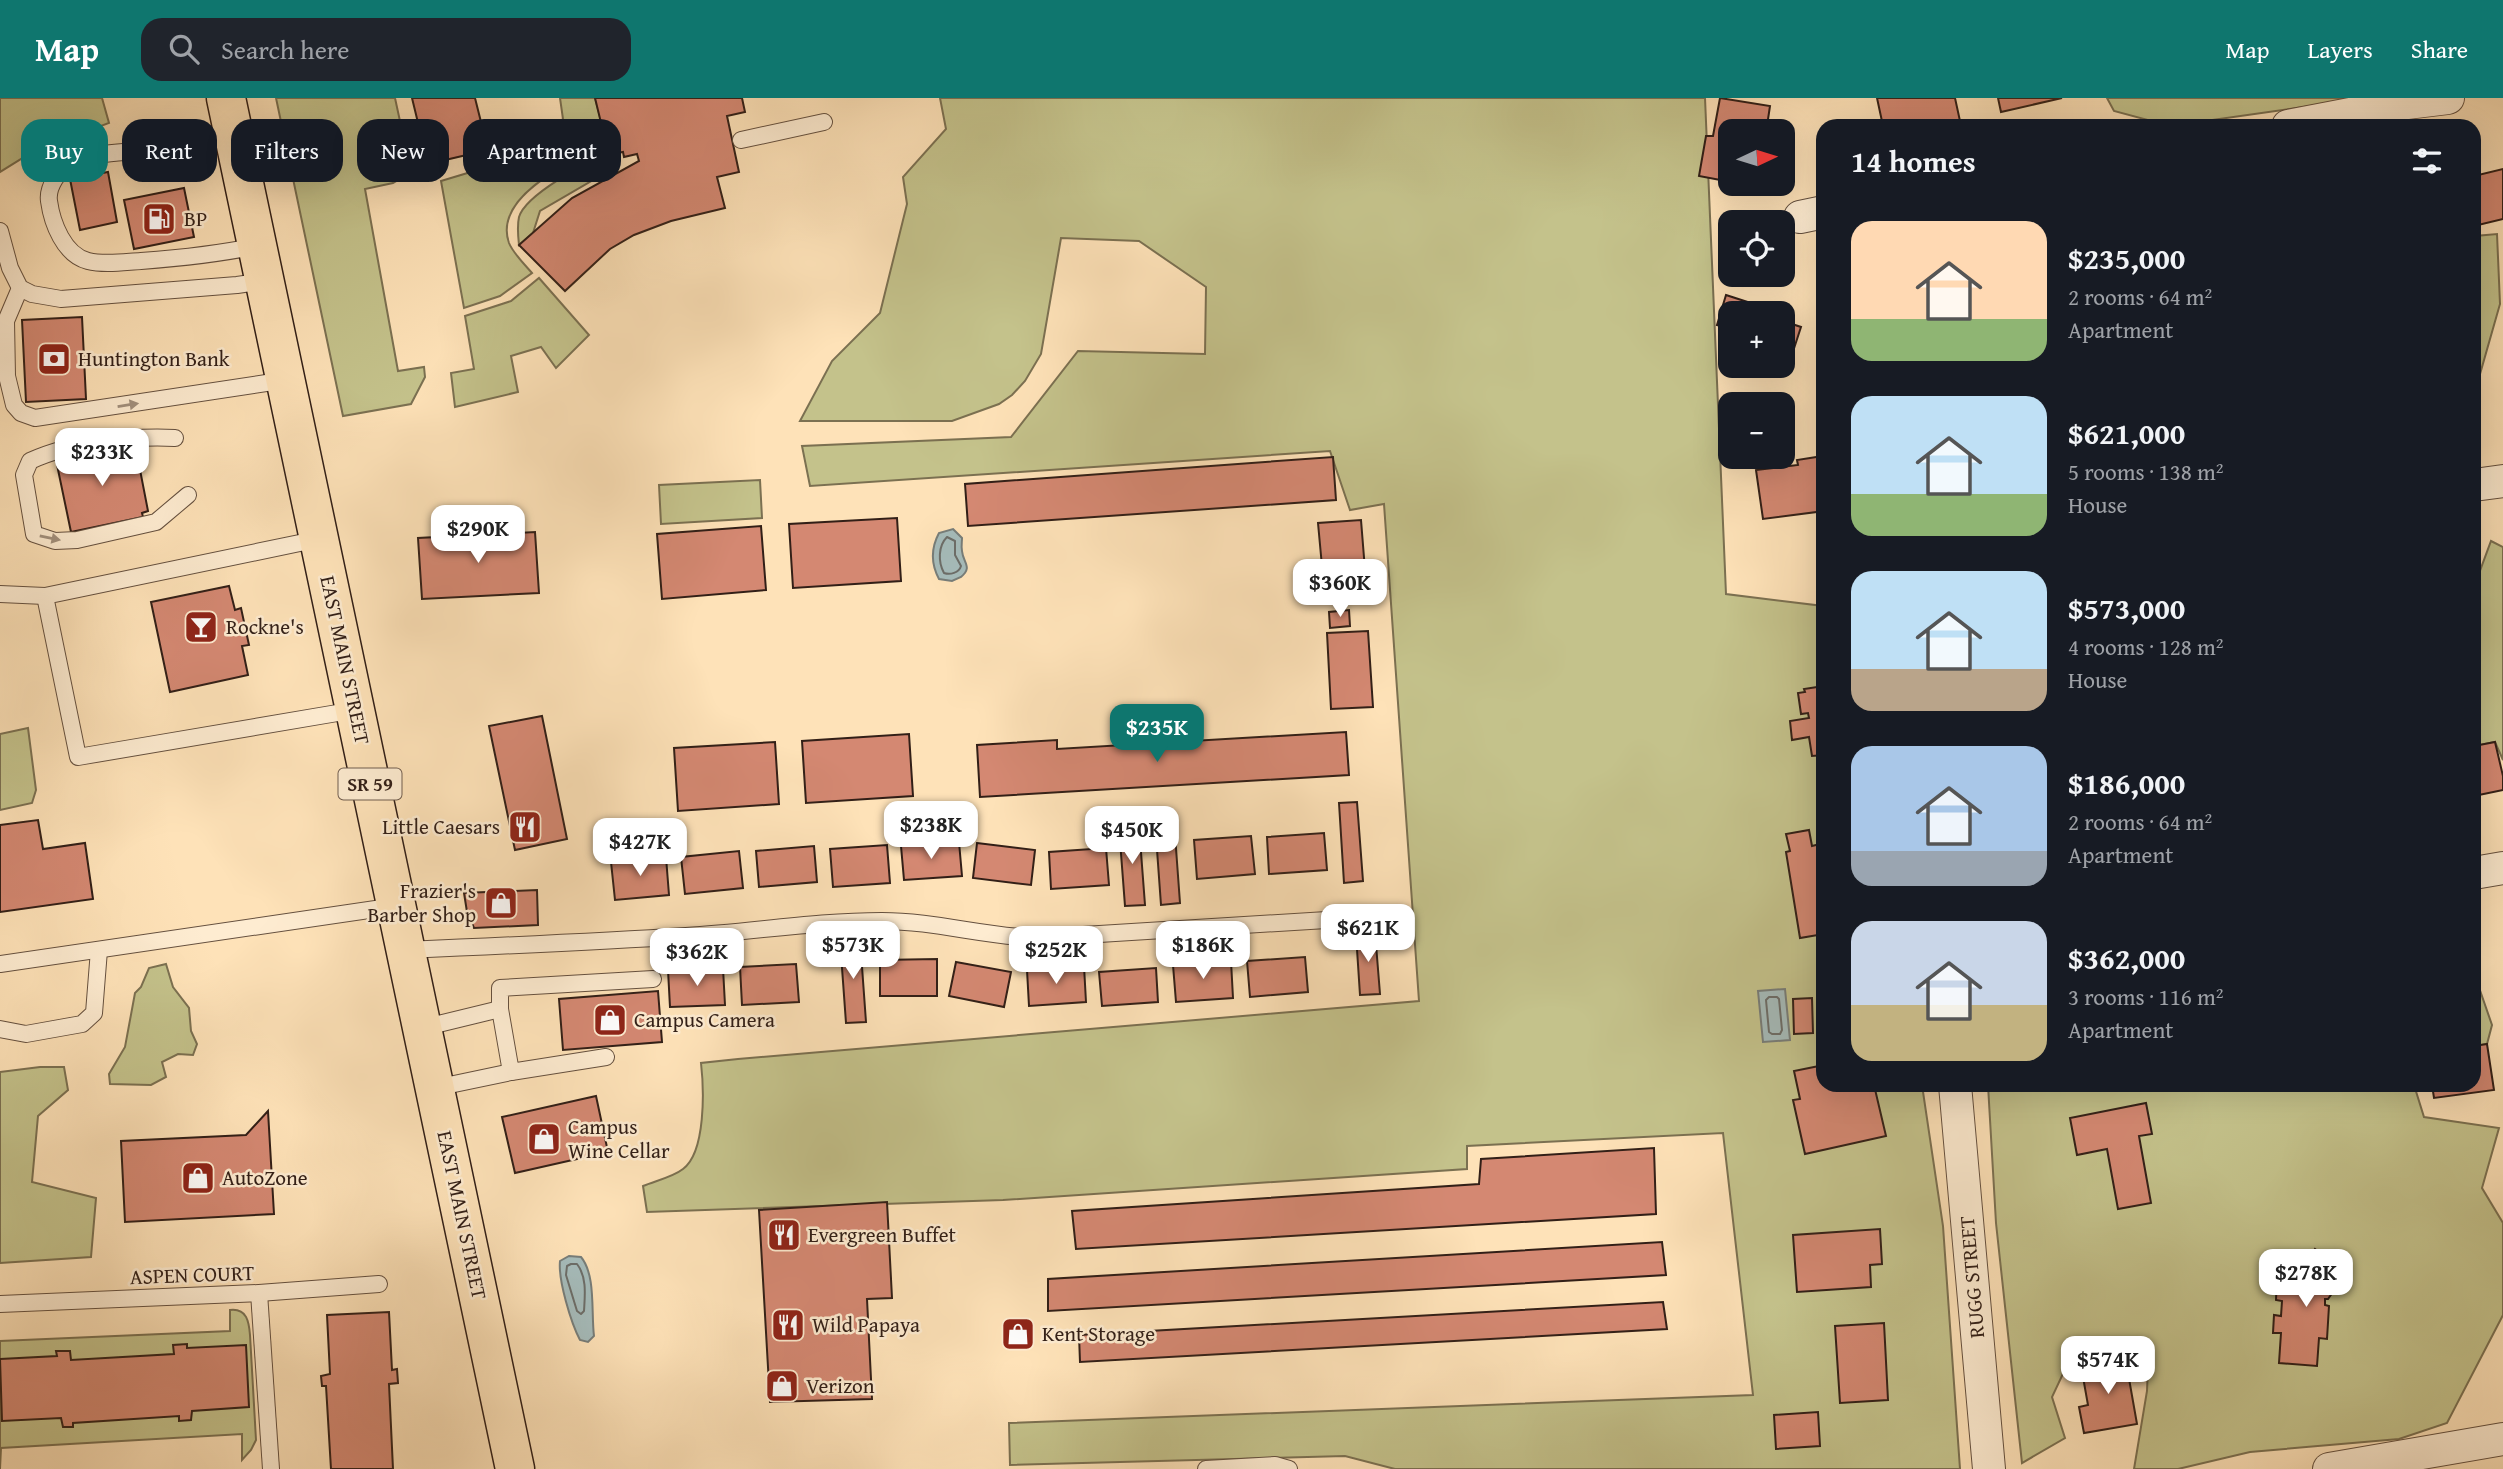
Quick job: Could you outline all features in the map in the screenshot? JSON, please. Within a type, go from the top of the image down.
[{"type":"main road","name":"EAST MAIN STREET","points":[[230,115],[515,1469]]},
{"type":"street","points":[[2324,119],[2448,98]]},
{"type":"street","points":[[2481,484],[2503,481]]},
{"type":"street","points":[[2481,872],[2503,868]]},
{"type":"street","name":"RUGG STREET","points":[[1956,1092],[1989,1469]]},
{"type":"street","points":[[2329,1469],[2503,1439]]},
{"type":"lane","points":[[230,115],[188,144],[97,154],[70,163],[57,173],[48,196],[50,215],[59,235],[72,251],[86,261],[110,263],[211,255],[261,263]]},
{"type":"lane","points":[[741,140],[824,122]]},
{"type":"lane","points":[[0,231],[10,268],[20,288],[32,294],[61,299],[237,285],[261,263]]},
{"type":"lane","points":[[20,288],[6,321],[7,376],[14,405],[21,413],[35,418],[286,380]]},
{"type":"lane","points":[[175,438],[141,436],[50,452],[30,461],[24,475],[34,534],[55,541],[77,540],[156,522],[188,495]]},
{"type":"lane","points":[[0,594],[45,596],[319,539]]},
{"type":"lane","points":[[45,596],[78,757],[355,710]]},
{"type":"lane","points":[[0,964],[396,906]]},
{"type":"lane","points":[[405,950],[687,936],[857,922],[906,921],[984,934],[1035,938],[1391,916]]},
{"type":"lane","points":[[0,1029],[26,1034],[82,1024],[94,1013],[99,950]]},
{"type":"lane","points":[[511,1072],[500,1009],[500,988],[653,979]]},
{"type":"lane","points":[[422,1028],[500,1009]]},
{"type":"lane","points":[[435,1088],[511,1072],[606,1057]]},
{"type":"lane","name":"ASPEN COURT","points":[[3,1304],[259,1293],[379,1284]]},
{"type":"lane","points":[[259,1293],[271,1469]]},
{"type":"lane","points":[[1206,1469],[1275,1465],[1289,1469]]},
{"type":"shaded area","points":[[0,98],[102,98],[108,119],[21,119],[21,159],[0,172]]},
{"type":"shaded area","points":[[276,98],[395,98],[400,119],[357,119],[357,182],[395,182],[365,189],[398,371],[424,367],[425,377],[411,404],[343,416],[294,182],[343,182],[343,119],[280,119]]},
{"type":"shaded area","points":[[560,98],[595,98],[600,119],[563,119]]},
{"type":"shaded area","points":[[940,98],[1705,98],[1718,405],[1718,469],[1721,469],[1726,594],[1816,605],[1816,1092],[1923,1092],[1943,1226],[1960,1469],[1395,1469],[1345,1456],[1010,1465],[1009,1423],[1753,1395],[1723,1133],[1467,1146],[1467,1169],[1003,1200],[647,1212],[643,1186],[683,1169],[696,1149],[703,1103],[701,1063],[1419,1001],[1384,504],[1350,510],[1330,451],[810,486],[802,446],[1011,437],[1078,351],[1205,354],[1206,287],[1139,241],[1061,238],[1041,354],[1025,381],[1012,395],[999,404],[952,421],[800,421],[832,361],[880,313],[907,204],[903,177],[946,129]]},
{"type":"shaded area","points":[[2107,98],[2366,98],[2219,119],[2144,119],[2114,111]]},
{"type":"shaded area","points":[[463,174],[463,182],[540,182],[524,195],[513,210],[507,226],[511,247],[532,273],[500,296],[464,308],[441,182],[449,182],[449,179]]},
{"type":"shaded area","points":[[555,182],[590,182],[540,211],[533,233],[519,245],[519,217],[524,208]]},
{"type":"shaded area","points":[[2497,234],[2500,304],[2481,370],[2481,235]]},
{"type":"shaded area","points":[[539,278],[589,335],[556,368],[541,347],[511,356],[518,392],[455,407],[451,373],[474,369],[465,316],[511,301]]},
{"type":"shaded area","points":[[760,480],[762,518],[661,524],[659,485]]},
{"type":"shaded area","points":[[2491,541],[2503,547],[2503,760],[2495,742],[2481,745],[2481,568]]},
{"type":"shaded area","points":[[28,728],[36,790],[32,803],[0,810],[0,734]]},
{"type":"shaded area","points":[[166,964],[173,987],[189,1008],[191,1031],[197,1044],[193,1055],[178,1054],[162,1062],[166,1077],[151,1085],[110,1084],[109,1074],[125,1047],[135,993],[141,987],[149,968]]},
{"type":"shaded area","points":[[2481,993],[2492,1025],[2487,1044],[2481,1045]]},
{"type":"shaded area","points":[[64,1067],[68,1090],[38,1116],[32,1182],[96,1198],[91,1257],[0,1263],[0,1072]]},
{"type":"shaded area","points":[[1988,1092],[2416,1092],[2424,1117],[2499,1128],[2482,1188],[2503,1223],[2503,1315],[2447,1423],[2399,1439],[2250,1452],[2178,1469],[2134,1469],[2147,1391],[2149,1341],[2076,1346],[2052,1397],[2065,1438],[2022,1463],[1996,1223]]},
{"type":"shaded area","points":[[230,1310],[244,1314],[250,1335],[256,1440],[242,1460],[242,1434],[1,1448],[0,1469],[0,1341],[230,1331]]},
{"type":"water","points":[[953,529],[962,538],[962,551],[967,568],[965,574],[952,581],[939,579],[933,556],[939,533]]},
{"type":"water","points":[[1785,989],[1790,1040],[1763,1042],[1758,991]]},
{"type":"water","points":[[569,1256],[581,1257],[589,1274],[594,1336],[588,1342],[580,1340],[576,1333],[563,1290],[560,1261]]},
{"type":"building","points":[[412,98],[475,98],[480,119],[463,119],[463,156],[449,159],[449,119],[417,119]]},
{"type":"building","points":[[595,98],[742,98],[745,112],[727,116],[739,172],[717,177],[725,208],[671,221],[634,235],[610,249],[565,291],[519,245],[572,198],[601,182],[621,182],[621,171],[639,161],[637,154],[624,157],[621,152],[621,119],[600,119]]},
{"type":"building","points":[[1720,98],[1770,106],[1768,119],[1718,119],[1718,180],[1699,176],[1706,136],[1713,136]]},
{"type":"building","points":[[1877,98],[1955,98],[1960,119],[1882,119]]},
{"type":"building","points":[[1998,98],[2062,98],[2001,112]]},
{"type":"building","points":[[2503,169],[2503,219],[2481,224],[2481,174]]},
{"type":"building","points":[[108,172],[117,222],[80,230],[71,182],[108,182]]},
{"type":"building","name":"BP","points":[[184,188],[194,237],[134,249],[124,200]]},
{"type":"building","points":[[1726,295],[1744,301],[1724,301]]},
{"type":"building","name":"Huntington Bank","points":[[82,317],[86,399],[26,402],[22,320]]},
{"type":"building","points":[[1795,325],[1801,327],[1795,345]]},
{"type":"building","points":[[127,444],[128,450],[136,449],[148,511],[142,513],[143,517],[71,532],[56,460]]},
{"type":"building","points":[[1333,457],[1336,500],[968,526],[965,484]]},
{"type":"building","points":[[1816,457],[1816,512],[1763,519],[1756,470],[1795,469],[1795,465],[1798,465],[1797,460]]},
{"type":"building","points":[[897,518],[901,581],[793,588],[789,524]]},
{"type":"building","points":[[1361,520],[1367,595],[1325,599],[1318,523]]},
{"type":"building","points":[[761,526],[766,590],[662,599],[657,534]]},
{"type":"building","points":[[535,532],[539,593],[422,599],[418,538]]},
{"type":"building","name":"Rockne's","points":[[229,586],[235,610],[241,608],[249,645],[242,646],[248,675],[170,692],[151,602]]},
{"type":"building","points":[[1349,610],[1350,626],[1330,628],[1329,612]]},
{"type":"building","points":[[1368,631],[1373,707],[1331,709],[1327,633]]},
{"type":"building","points":[[1816,687],[1816,756],[1812,756],[1809,737],[1792,740],[1790,721],[1809,718],[1808,713],[1801,714],[1798,693],[1805,692],[1804,689]]},
{"type":"building","points":[[542,716],[567,839],[515,850],[489,726]]},
{"type":"building","points":[[1346,732],[1349,775],[980,797],[977,745],[1057,740],[1057,749]]},
{"type":"building","points":[[909,734],[913,796],[806,803],[802,741]]},
{"type":"building","points":[[775,742],[779,804],[678,811],[674,748]]},
{"type":"building","points":[[2495,742],[2503,776],[2503,790],[2481,795],[2481,745]]},
{"type":"building","points":[[1357,802],[1363,881],[1344,883],[1339,803]]},
{"type":"building","points":[[38,820],[43,849],[85,843],[93,899],[0,912],[0,825]]},
{"type":"building","points":[[1174,821],[1180,903],[1161,905],[1155,822]]},
{"type":"building","points":[[1139,826],[1145,905],[1125,906],[1119,827]]},
{"type":"building","points":[[1809,830],[1812,846],[1816,845],[1816,935],[1800,938],[1786,852],[1790,851],[1786,834]]},
{"type":"building","points":[[1324,833],[1327,870],[1269,874],[1267,837]]},
{"type":"building","points":[[1251,836],[1255,874],[1197,879],[1194,840]]},
{"type":"building","points":[[959,842],[962,876],[904,880],[901,846]]},
{"type":"building","points":[[977,843],[1035,850],[1031,885],[973,878]]},
{"type":"building","points":[[887,845],[890,883],[833,887],[830,849]]},
{"type":"building","points":[[814,846],[817,882],[759,887],[756,851]]},
{"type":"building","points":[[1106,848],[1109,885],[1051,889],[1049,852]]},
{"type":"building","points":[[739,851],[743,888],[685,894],[681,857]]},
{"type":"building","points":[[666,857],[669,895],[615,900],[611,862]]},
{"type":"building","name":"Frazier's Barber Shop","points":[[537,890],[538,925],[474,928],[467,912],[464,893]]},
{"type":"building","points":[[1375,932],[1380,994],[1360,995],[1356,934]]},
{"type":"building","points":[[860,939],[866,1022],[846,1023],[840,940]]},
{"type":"building","points":[[1305,957],[1308,992],[1250,997],[1247,961]]},
{"type":"building","points":[[937,959],[937,996],[880,996],[880,960]]},
{"type":"building","points":[[1231,961],[1233,998],[1176,1002],[1173,965]]},
{"type":"building","points":[[956,962],[1011,972],[1004,1007],[949,996]]},
{"type":"building","points":[[796,964],[799,1002],[742,1005],[740,967]]},
{"type":"building","points":[[1084,966],[1086,1002],[1029,1006],[1027,970]]},
{"type":"building","points":[[723,968],[725,1005],[670,1007],[668,970]]},
{"type":"building","points":[[1156,968],[1158,1002],[1102,1006],[1099,972]]},
{"type":"building","name":"Campus Camera","points":[[658,991],[662,1042],[563,1050],[559,999]]},
{"type":"building","points":[[1812,998],[1813,1033],[1794,1034],[1793,999]]},
{"type":"building","points":[[2487,1044],[2494,1090],[2481,1092],[2481,1045]]},
{"type":"building","points":[[1816,1067],[1816,1092],[1876,1092],[1886,1136],[1805,1154],[1793,1100],[1800,1099],[1794,1071]]},
{"type":"building","points":[[2433,1092],[2479,1092],[2434,1098]]},
{"type":"building","points":[[596,1096],[608,1152],[515,1173],[502,1117]]},
{"type":"building","points":[[2146,1103],[2152,1134],[2139,1136],[2151,1203],[2118,1209],[2107,1149],[2077,1155],[2070,1118]]},
{"type":"building","name":"AutoZone","points":[[268,1111],[274,1214],[125,1222],[121,1141],[246,1135]]},
{"type":"building","points":[[1654,1148],[1656,1214],[1076,1249],[1072,1211],[1479,1184],[1481,1159]]},
{"type":"building","points":[[887,1202],[892,1298],[867,1299],[872,1399],[770,1402],[759,1210]]},
{"type":"building","points":[[1880,1229],[1882,1264],[1870,1265],[1871,1287],[1797,1292],[1793,1235]]},
{"type":"building","points":[[1662,1242],[1666,1275],[1048,1311],[1048,1279]]},
{"type":"building","points":[[2315,1249],[2347,1272],[2328,1299],[2325,1299],[2325,1305],[2329,1306],[2327,1339],[2319,1338],[2317,1366],[2279,1363],[2281,1333],[2273,1333],[2274,1315],[2281,1316],[2282,1301],[2276,1300],[2277,1276],[2295,1277]]},
{"type":"building","points":[[1663,1302],[1667,1329],[1080,1362],[1079,1335]]},
{"type":"building","points":[[389,1312],[392,1370],[397,1369],[398,1383],[389,1384],[393,1469],[331,1469],[326,1386],[322,1386],[321,1376],[330,1374],[327,1315]]},
{"type":"building","points":[[1884,1323],[1888,1400],[1840,1403],[1835,1326]]},
{"type":"building","points":[[187,1344],[187,1348],[246,1345],[249,1407],[192,1411],[191,1420],[179,1421],[179,1416],[73,1423],[73,1427],[63,1427],[61,1418],[2,1421],[0,1359],[57,1356],[56,1351],[70,1351],[71,1360],[174,1354],[173,1345]]},
{"type":"building","points":[[2125,1356],[2137,1424],[2084,1433],[2079,1407],[2088,1405],[2083,1377],[2089,1376],[2086,1363]]},
{"type":"building","points":[[1818,1412],[1820,1446],[1776,1449],[1774,1415]]},
{"type":"place","name":"BP","points":[[159,219]]},
{"type":"place","name":"Huntington Bank","points":[[54,359]]},
{"type":"place","name":"Rockne's","points":[[201,627]]},
{"type":"place","name":"Little Caesars","points":[[525,827]]},
{"type":"place","name":"Frazier's Barber Shop","points":[[501,903]]},
{"type":"place","name":"Campus Camera","points":[[610,1020]]},
{"type":"place","name":"Campus Wine Cellar","points":[[544,1139]]},
{"type":"place","name":"AutoZone","points":[[198,1178]]},
{"type":"place","name":"Evergreen Buffet","points":[[784,1235]]},
{"type":"place","name":"Wild Papaya","points":[[788,1325]]},
{"type":"place","name":"Kent Storage","points":[[1018,1334]]},
{"type":"place","name":"Verizon","points":[[782,1386]]}]
